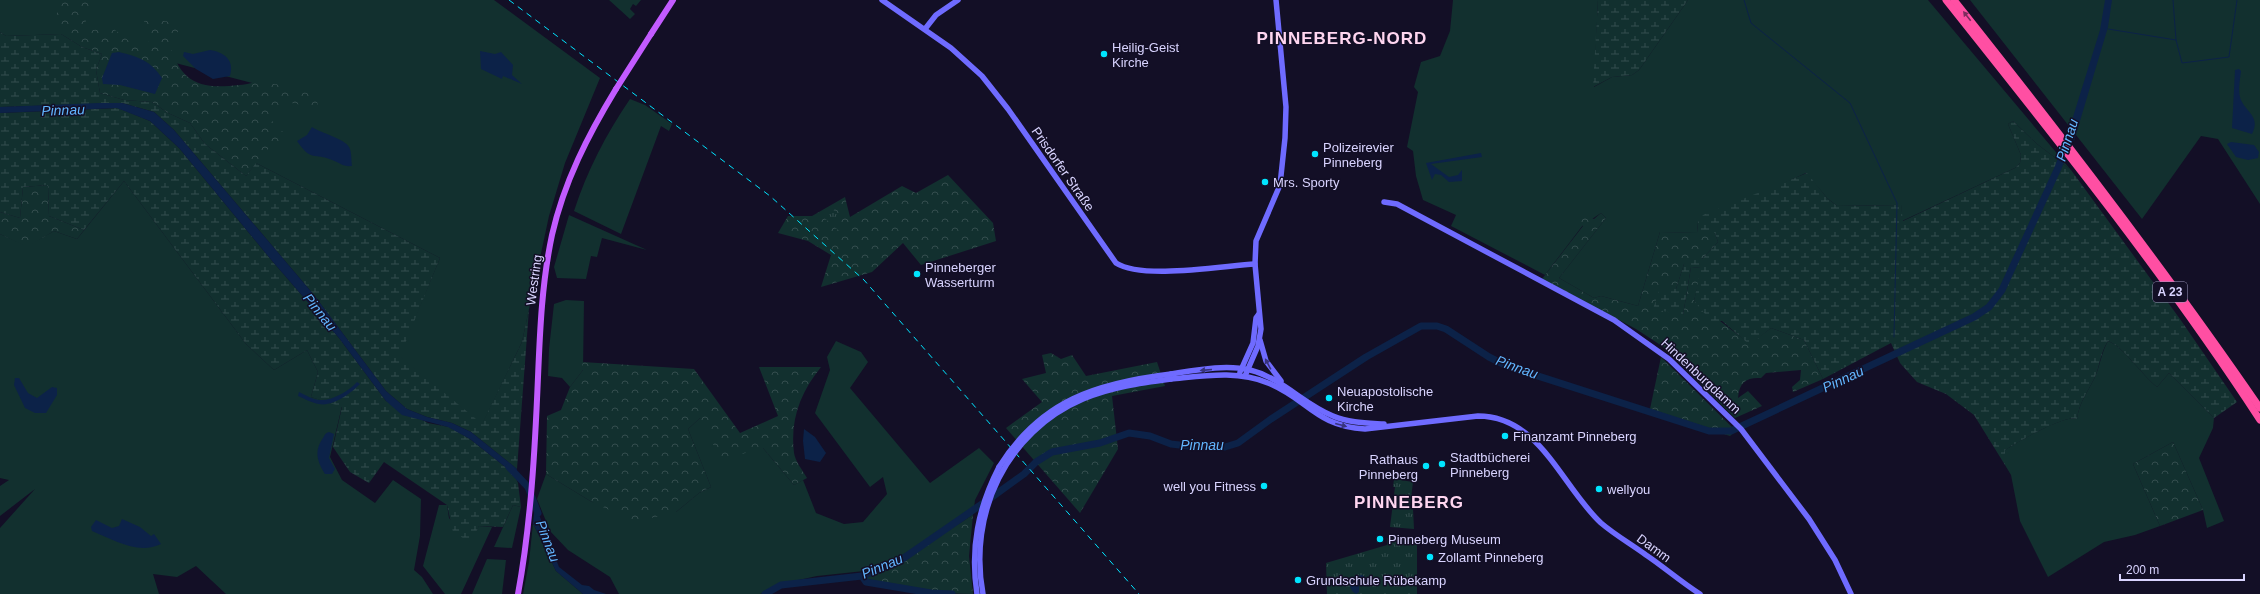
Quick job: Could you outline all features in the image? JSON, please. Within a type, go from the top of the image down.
[{"type":"highway","name":"A 23","points":[[1946,0],[2060,138],[2078,157],[2179,294],[2260,408]]},
{"type":"highway","name":"A 23","points":[[1954,0],[2060,138],[2077,166],[2179,303],[2260,420]]},
{"type":"main road","name":"Westring","points":[[518,594],[524,554],[533,459],[541,307],[552,234],[577,159],[594,126],[616,88],[673,0]]},
{"type":"main road","name":"Prisdorfer Straße","points":[[882,0],[925,29],[961,56],[990,86],[1116,263],[1129,269],[1170,271],[1255,264]]},
{"type":"main road","points":[[925,29],[941,11],[958,0]]},
{"type":"main road","points":[[1245,376],[1260,338],[1262,318],[1259,314],[1255,264],[1256,240],[1282,178],[1286,107],[1276,0]]},
{"type":"main road","name":"Hindenburgdamm","points":[[1384,202],[1397,204],[1632,331],[1669,359],[1735,423],[1748,438],[1801,508],[1826,545],[1841,571],[1851,594]]},
{"type":"main road","points":[[1238,376],[1253,343],[1256,318],[1259,314]]},
{"type":"main road","points":[[1260,338],[1266,361],[1294,395],[1323,419],[1342,426],[1365,429],[1400,424]]},
{"type":"main road","points":[[977,594],[974,545],[981,510],[999,466],[1019,439],[1054,408],[1075,397],[1113,383],[1241,368],[1284,384]]},
{"type":"main road","points":[[983,594],[979,558],[983,520],[996,483],[1011,457],[1022,443],[1047,420],[1082,399],[1125,386],[1171,376],[1245,376],[1273,385],[1294,395]]},
{"type":"main road","points":[[1307,405],[1332,416],[1352,422],[1400,424]]},
{"type":"main road","points":[[1323,419],[1332,416]]},
{"type":"main road","name":"Damm","points":[[1400,424],[1478,416],[1492,417],[1511,424],[1527,434],[1538,444],[1596,518],[1700,594]]},
{"type":"main road","points":[[1365,429],[1371,423]]},
{"type":"green space","points":[[0,0],[494,0],[600,78],[565,163],[549,216],[522,342],[482,425],[399,356],[440,258],[256,163],[271,88],[64,34],[6,36],[0,32]]},
{"type":"green space","points":[[61,0],[94,0],[84,26],[94,30],[110,26],[134,45],[150,47],[144,21],[155,19],[185,25],[169,40],[178,65],[192,80],[201,84],[212,86],[242,85],[260,82],[284,86],[317,96],[318,111],[294,103],[271,106],[271,120],[291,140],[282,146],[272,144],[246,176],[205,144],[190,123],[168,113],[152,102],[124,100],[100,93],[96,70],[102,54],[82,47],[61,34],[56,16]]},
{"type":"green space","points":[[609,0],[641,0],[636,6],[633,4],[630,9],[635,14],[630,19]]},
{"type":"green space","points":[[1453,0],[1598,0],[1594,87],[1612,77],[1632,75],[1639,70],[1688,0],[1928,0],[2071,170],[2037,144],[2013,121],[2008,124],[2021,155],[2020,163],[2015,168],[1902,221],[1901,205],[1837,206],[1827,198],[1806,173],[1698,222],[1697,233],[1660,232],[1638,306],[1601,296],[1594,298],[1559,278],[1606,218],[1601,213],[1583,225],[1545,275],[1451,226],[1456,215],[1423,200],[1416,176],[1413,151],[1407,147],[1418,92],[1414,87],[1421,62],[1440,56],[1450,31]]},
{"type":"green space","points":[[1598,0],[1688,0],[1639,70],[1632,75],[1612,77],[1593,87]]},
{"type":"green space","points":[[1970,0],[2260,0],[2260,204],[2218,139],[2201,136],[2142,219]]},
{"type":"green space","points":[[0,32],[6,36],[61,34],[82,47],[102,54],[96,70],[100,93],[124,100],[152,102],[168,113],[190,123],[205,144],[246,176],[256,163],[440,258],[400,356],[482,424],[522,342],[529,309],[517,469],[471,432],[452,423],[427,417],[407,409],[386,391],[314,295],[174,130],[154,112],[122,103],[0,107]]},
{"type":"green space","points":[[630,99],[645,105],[672,124],[669,131],[661,126],[621,234],[574,211],[598,153]]},
{"type":"green space","points":[[118,108],[150,121],[179,148],[273,262],[339,338],[386,401],[428,423],[449,427],[470,439],[514,474],[518,483],[521,507],[513,505],[503,527],[479,526],[471,543],[453,532],[447,505],[384,462],[369,483],[350,472],[333,447],[342,407],[311,397],[318,372],[307,350],[274,370],[246,344],[124,181],[84,230],[49,216],[48,185],[23,187],[20,218],[0,212],[0,113]]},
{"type":"green space","points":[[2013,121],[2037,144],[2071,170],[2180,319],[2237,402],[2214,418],[2169,373],[2157,387],[2120,349],[2108,341],[2103,350],[2094,379],[2081,403],[2077,419],[2071,419],[2052,425],[2030,435],[2005,450],[2005,465],[1974,415],[1946,394],[1917,382],[1900,363],[1891,343],[1823,379],[1804,340],[1771,328],[1750,345],[1722,321],[1711,321],[1694,301],[1701,268],[1691,267],[1683,315],[1653,309],[1660,288],[1676,289],[1684,264],[1689,256],[1702,259],[1718,242],[1715,233],[1697,233],[1698,222],[1703,215],[1807,173],[1827,198],[1837,206],[1901,205],[1903,221],[2015,168],[2020,163],[2021,155],[2008,124]]},
{"type":"green space","points":[[948,175],[993,223],[996,241],[921,265],[903,243],[872,272],[821,287],[831,255],[808,241],[778,233],[788,216],[812,216],[845,197],[850,217],[902,186],[916,193]]},
{"type":"green space","points":[[124,181],[246,344],[274,370],[307,350],[318,372],[311,397],[342,406],[330,457],[342,480],[375,503],[393,480],[421,499],[420,536],[414,570],[422,577],[433,594],[226,594],[196,566],[177,577],[153,574],[159,594],[0,594],[0,528],[35,489],[0,516],[0,486],[9,480],[0,478],[0,234],[27,246],[54,231],[77,239]]},
{"type":"green space","points":[[48,185],[49,216],[84,230],[77,239],[54,231],[27,247],[0,234],[0,212],[20,218],[23,187]]},
{"type":"green space","points":[[830,206],[838,215],[838,230],[821,215]]},
{"type":"green space","points":[[1601,213],[1606,218],[1559,278],[1594,298],[1601,296],[1638,306],[1660,232],[1715,233],[1718,242],[1702,259],[1684,264],[1676,289],[1683,315],[1691,267],[1702,268],[1694,301],[1750,344],[1771,328],[1804,340],[1823,379],[1793,392],[1792,387],[1800,380],[1801,370],[1766,373],[1761,378],[1752,378],[1742,384],[1738,398],[1748,391],[1762,406],[1735,418],[1662,346],[1636,329],[1542,279],[1583,226],[1580,223],[1584,215],[1594,219]]},
{"type":"green space","points":[[569,215],[647,250],[602,238],[597,257],[591,256],[586,279],[557,278],[554,267]]},
{"type":"green space","points":[[566,300],[584,301],[583,370],[570,387],[562,378],[548,376],[549,349],[554,304]]},
{"type":"green space","points":[[836,341],[861,352],[868,362],[850,388],[930,483],[979,448],[994,463],[975,500],[973,515],[898,562],[864,571],[817,576],[785,583],[760,594],[619,594],[610,577],[568,550],[550,531],[537,499],[546,474],[592,502],[676,512],[699,493],[711,487],[688,429],[700,418],[763,448],[794,485],[803,480],[816,513],[844,524],[863,522],[887,494],[883,477],[870,487],[815,413],[830,370],[827,357]]},
{"type":"green space","points":[[2108,341],[2120,349],[2157,387],[2169,373],[2214,418],[2213,428],[2199,458],[2224,521],[2207,528],[2203,510],[2173,442],[2133,464],[2160,526],[2135,535],[2104,542],[2048,577],[2020,521],[2011,475],[2005,465],[2005,450],[2030,435],[2052,425],[2062,421],[2077,419],[2081,403],[2096,374]]},
{"type":"green space","points":[[1051,353],[1061,359],[1072,355],[1086,376],[1157,362],[1165,386],[1112,396],[1118,449],[1080,513],[1006,428],[1042,402],[1022,379],[1046,373],[1042,355]]},
{"type":"green space","points":[[1661,357],[1736,431],[1730,436],[1650,409]]},
{"type":"green space","points":[[582,362],[694,369],[740,433],[778,416],[759,367],[821,367],[807,387],[795,418],[793,441],[794,453],[797,463],[807,478],[794,485],[763,448],[721,460],[700,418],[688,429],[711,487],[699,493],[676,512],[635,522],[592,502],[546,474],[547,416],[561,410],[570,387],[583,370]]},
{"type":"green space","points":[[2173,442],[2203,510],[2160,526],[2133,464]]},
{"type":"green space","points":[[1394,479],[1413,482],[1410,506],[1413,509],[1414,529],[1390,527],[1395,487],[1393,487]]},
{"type":"green space","points":[[439,505],[447,505],[449,518],[470,542],[479,526],[492,527],[461,594],[445,594],[423,566]]},
{"type":"green space","points":[[513,505],[521,507],[512,548],[494,547]]},
{"type":"green space","points":[[973,515],[969,556],[973,594],[931,593],[866,582],[862,576],[898,562]]},
{"type":"green space","points":[[533,523],[556,571],[583,594],[523,594],[529,562]]},
{"type":"green space","points":[[1387,538],[1417,540],[1417,594],[1327,594],[1326,563],[1387,545]]},
{"type":"green space","points":[[487,559],[506,560],[502,594],[472,594]]},
{"type":"water","points":[[2105,0],[2112,0],[2108,27],[2074,141],[2068,133],[2100,30]]},
{"type":"water","points":[[210,50],[224,55],[230,61],[230,76],[213,79],[196,69],[183,56],[184,52],[193,54]]},
{"type":"water","points":[[480,51],[495,54],[501,52],[513,65],[512,75],[522,84],[503,76],[502,79],[481,69]]},
{"type":"water","points":[[119,52],[144,60],[158,72],[162,78],[155,94],[120,85],[103,84],[102,78],[112,53]]},
{"type":"water","points":[[2239,69],[2241,71],[2239,87],[2240,99],[2253,116],[2255,124],[2252,134],[2232,128],[2235,70]]},
{"type":"water","points":[[122,103],[154,112],[174,130],[314,295],[386,391],[407,409],[427,417],[452,423],[471,432],[517,469],[514,474],[470,439],[448,427],[402,415],[386,401],[339,338],[273,262],[179,148],[150,121],[117,108],[0,113],[0,107]]},
{"type":"water","points":[[312,127],[347,144],[351,151],[352,166],[344,165],[326,158],[313,156],[306,152],[297,141],[307,135]]},
{"type":"water","points":[[2231,142],[2254,145],[2259,152],[2258,158],[2248,160],[2236,157],[2227,144]]},
{"type":"water","points":[[1481,153],[1482,157],[1431,164],[1449,177],[1458,175],[1462,170],[1462,181],[1449,182],[1441,175],[1435,174],[1432,180],[1426,163]]},
{"type":"water","points":[[15,378],[19,378],[28,393],[37,398],[52,387],[57,388],[57,395],[46,413],[35,413],[25,408],[14,385]]},
{"type":"water","points":[[357,382],[360,384],[352,391],[330,403],[324,404],[310,402],[298,396],[299,392],[318,400],[330,399],[350,389]]},
{"type":"water","points":[[804,429],[815,437],[826,453],[820,462],[805,459],[803,441]]},
{"type":"water","points":[[329,432],[334,434],[329,458],[335,469],[332,474],[325,474],[318,460],[318,447],[325,434]]},
{"type":"water","points":[[535,504],[559,567],[582,585],[589,586],[594,590],[606,594],[583,594],[556,571],[533,523]]},
{"type":"water","points":[[122,519],[140,527],[151,536],[154,534],[161,544],[144,548],[135,547],[117,542],[92,531],[91,527],[96,520],[112,528],[119,526]]},
{"type":"water","points":[[1362,575],[1366,578],[1366,582],[1359,584],[1359,592],[1356,594],[1352,591],[1348,582],[1353,577]]},
{"type":"waterway","points":[[1744,0],[1751,23],[1850,103],[1897,203],[1894,337]]},
{"type":"waterway","points":[[2173,0],[2176,40],[2182,63],[2229,57],[2237,0]]},
{"type":"waterway","points":[[2108,29],[2176,40]]},
{"type":"waterway","name":"Pinnau","points":[[765,594],[781,585],[862,576],[898,562],[992,497],[1024,474],[1036,462],[1052,452],[1100,443],[1129,433],[1150,436],[1171,444],[1188,446],[1225,447],[1238,443],[1271,419],[1366,357],[1421,326],[1437,326],[1446,329],[1489,357],[1507,366],[1709,431],[1731,431],[1974,317],[1989,307],[2002,290],[2058,168],[2073,128]]},
{"type":"waterway","name":"Pinnau","points":[[509,467],[528,487],[538,513]]},
{"type":"waterway","points":[[862,576],[866,582],[931,593],[952,594]]},
{"type":"railway","points":[[509,0],[770,196],[864,280],[1139,594]]},
{"type":"place","name":"Heilig-Geist Kirche","points":[[1104,54]]},
{"type":"place","name":"Polizeirevier Pinneberg","points":[[1315,154]]},
{"type":"place","name":"Mrs. Sporty","points":[[1265,182]]},
{"type":"place","name":"Pinneberger Wasserturm","points":[[917,274]]},
{"type":"place","name":"Neuapostolische Kirche","points":[[1329,398]]},
{"type":"place","name":"Finanzamt Pinneberg","points":[[1505,436]]},
{"type":"place","name":"Stadtbücherei Pinneberg","points":[[1442,464]]},
{"type":"place","name":"Rathaus Pinneberg","points":[[1426,466]]},
{"type":"place","name":"well you Fitness","points":[[1264,486]]},
{"type":"place","name":"wellyou","points":[[1599,489]]},
{"type":"place","name":"Pinneberg Museum","points":[[1380,539]]},
{"type":"place","name":"Zollamt Pinneberg","points":[[1430,557]]},
{"type":"place","name":"Grundschule Rübekamp","points":[[1298,580]]},
{"type":"district","name":"PINNEBERG-NORD","points":[[1342,38]]},
{"type":"district","name":"PINNEBERG","points":[[1409,502]]}]
